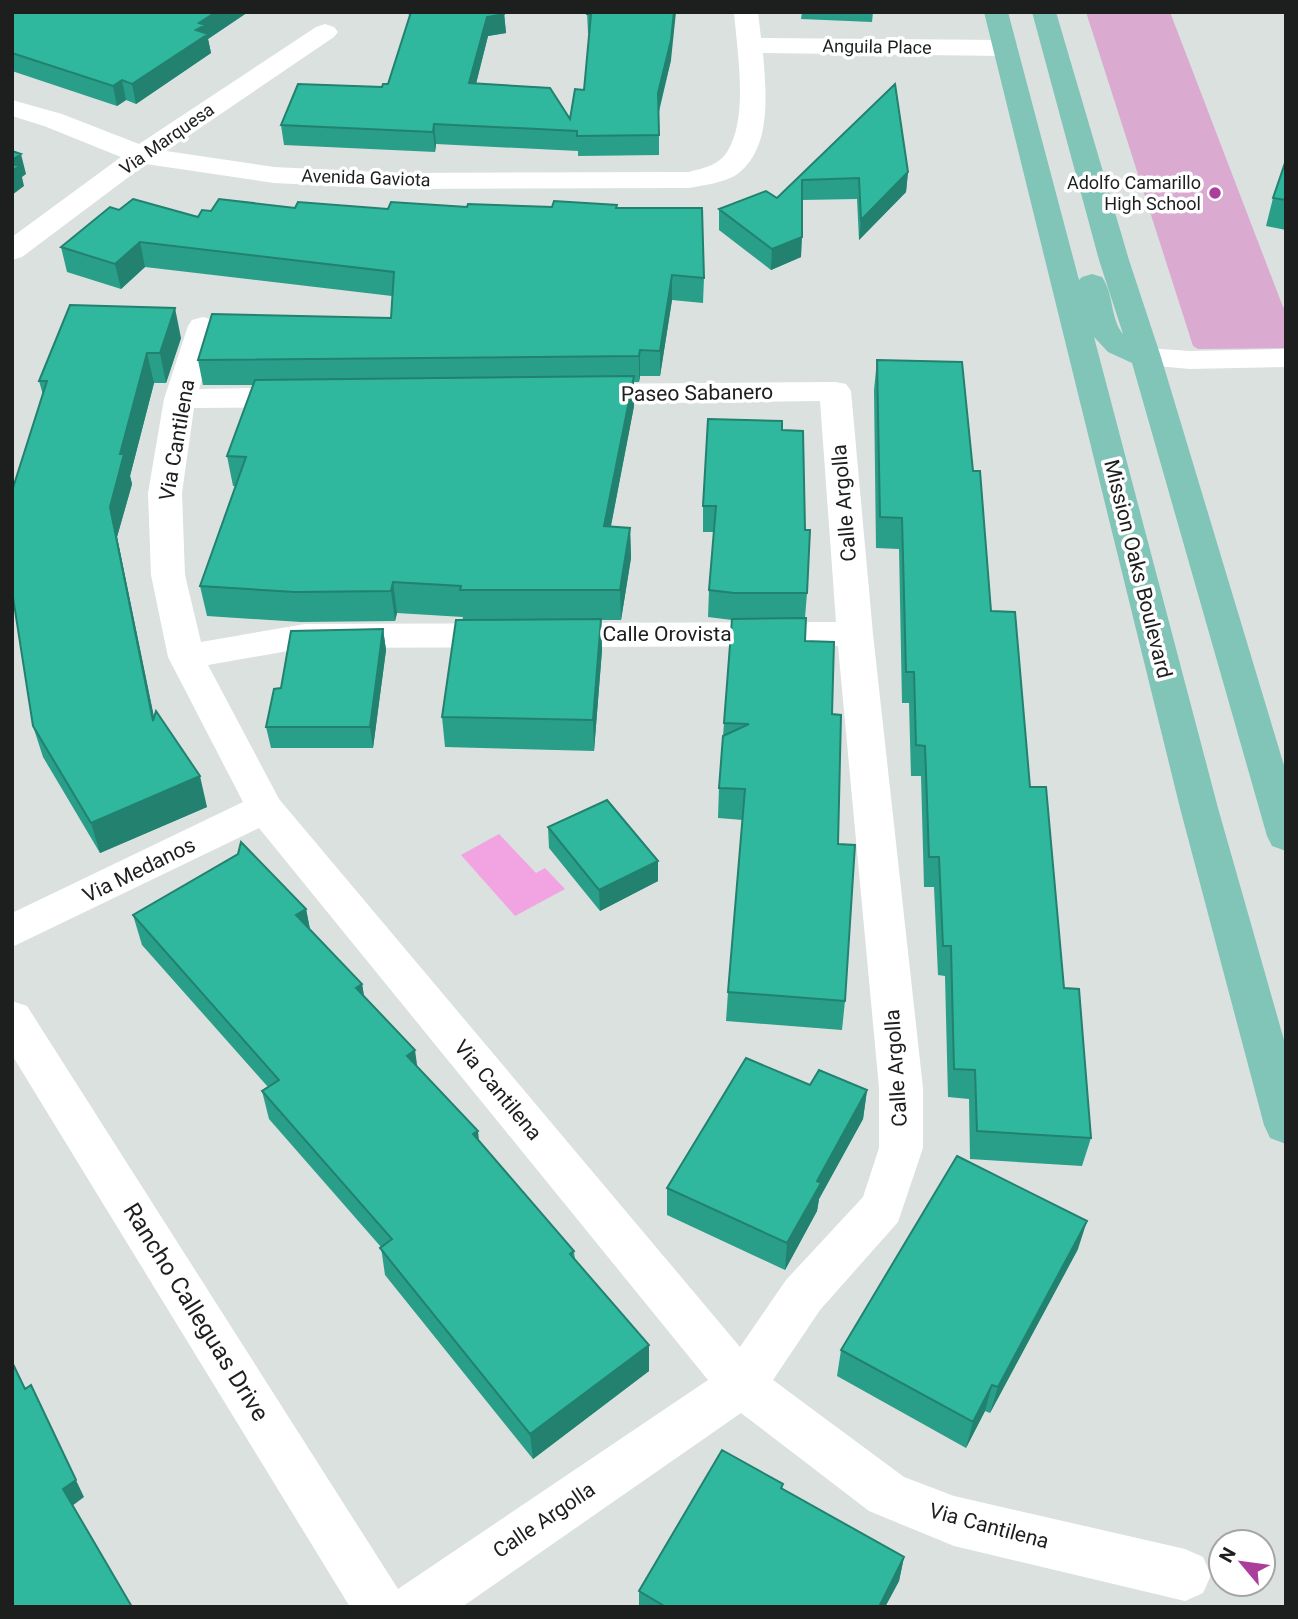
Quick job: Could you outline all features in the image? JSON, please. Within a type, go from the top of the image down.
[{"type":"main road","points":[[1044,12],[1114,260],[1146,357],[1286,836]]},
{"type":"main road","points":[[1000,27],[1016,31],[1030,50],[1105,332],[1117,347],[1146,357]]},
{"type":"main road","name":"Mission Oaks Boulevard","points":[[1000,27],[1199,808],[1286,1125]]},
{"type":"street","points":[[746,12],[748,45]]},
{"type":"street","name":"Anguila Place","points":[[748,45],[1000,27]]},
{"type":"street","name":"Via Marquesa","points":[[12,251],[141,155],[325,32]]},
{"type":"street","name":"Avenida Gaviota","points":[[12,108],[53,120],[141,155],[274,175],[396,181],[689,180],[727,168],[748,141],[751,110],[748,45]]},
{"type":"street","name":"Via Cantilena","points":[[203,326],[180,399],[165,493],[167,575],[186,657],[265,808],[742,1385],[887,1494],[954,1521],[1185,1575]]},
{"type":"street","points":[[1146,357],[1190,360],[1286,358]]},
{"type":"street","name":"Paseo Sabanero","points":[[557,395],[835,391]]},
{"type":"street","name":"Calle Argolla","points":[[417,1607],[742,1385],[803,1295],[882,1208],[901,1148],[901,1088],[855,634],[835,391]]},
{"type":"street","points":[[180,399],[334,397]]},
{"type":"street","name":"Calle Orovista","points":[[186,657],[304,636],[855,634]]},
{"type":"street","name":"Via Medanos","points":[[12,931],[265,808]]},
{"type":"street","name":"Rancho Calleguas Drive","points":[[12,1018],[380,1607]]},
{"type":"shaded area","points":[[1086,12],[1170,12],[1283,307],[1286,308],[1286,348],[1198,349],[1193,346]]},
{"type":"shaded area","points":[[499,834],[536,873],[545,868],[565,889],[515,916],[461,855]]},
{"type":"building","points":[[12,12],[216,12],[199,23],[205,25],[196,30],[208,34],[132,84],[122,80],[113,86],[12,53]]},
{"type":"building","points":[[411,12],[504,12],[487,17],[469,83],[550,88],[570,119],[575,89],[584,90],[591,14],[587,12],[674,12],[671,40],[658,93],[659,135],[577,136],[577,131],[434,124],[433,132],[281,125],[298,84],[382,87],[383,84],[388,84]]},
{"type":"building","points":[[895,84],[908,172],[861,220],[859,178],[802,180],[802,237],[772,249],[719,209],[766,191],[777,198]]},
{"type":"building","points":[[12,151],[21,154],[12,160]]},
{"type":"building","points":[[1286,160],[1286,200],[1273,198]]},
{"type":"building","points":[[133,199],[198,217],[202,210],[211,211],[219,199],[295,208],[298,202],[388,209],[391,202],[467,207],[468,204],[552,207],[554,201],[617,205],[616,208],[702,208],[704,278],[672,275],[660,351],[640,350],[639,356],[198,360],[212,314],[391,318],[394,272],[140,242],[115,264],[61,247],[110,207],[119,210]]},
{"type":"building","points":[[70,305],[175,308],[160,353],[147,353],[120,454],[124,454],[110,507],[153,721],[156,711],[200,776],[91,823],[33,726],[12,591],[12,491],[47,381],[39,381]]},
{"type":"building","points":[[877,360],[962,362],[973,471],[980,471],[991,611],[1015,612],[1030,787],[1046,787],[1064,988],[1079,989],[1091,1138],[977,1131],[975,1070],[954,1069],[951,946],[943,946],[939,857],[929,857],[925,746],[916,745],[914,672],[906,672],[902,518],[880,517]]},
{"type":"building","points":[[634,376],[604,526],[630,528],[620,590],[460,590],[461,586],[393,582],[391,591],[295,592],[200,586],[246,457],[227,456],[255,380]]},
{"type":"building","points":[[708,419],[782,421],[782,430],[803,431],[805,530],[810,530],[807,593],[734,593],[709,590],[716,506],[703,506]]},
{"type":"building","points":[[806,618],[805,641],[834,642],[832,714],[841,715],[838,844],[855,845],[845,1001],[728,992],[745,789],[719,788],[723,736],[749,724],[724,723],[732,619]]},
{"type":"building","points":[[601,619],[593,720],[442,717],[456,620]]},
{"type":"building","points":[[383,629],[370,727],[266,727],[274,689],[281,688],[291,631]]},
{"type":"building","points":[[607,800],[658,861],[599,890],[548,827]]},
{"type":"building","points":[[241,842],[306,909],[296,915],[362,984],[356,988],[415,1050],[407,1056],[478,1131],[473,1134],[574,1251],[570,1254],[649,1345],[530,1434],[380,1248],[392,1239],[262,1091],[279,1080],[133,915],[238,854]]},
{"type":"building","points":[[746,1058],[810,1085],[819,1070],[867,1090],[817,1181],[821,1183],[787,1243],[667,1188]]},
{"type":"building","points":[[957,1156],[1087,1221],[998,1387],[992,1385],[973,1422],[841,1350]]},
{"type":"building","points":[[12,1362],[25,1389],[31,1385],[76,1480],[63,1489],[132,1607],[12,1607]]},
{"type":"building","points":[[722,1450],[783,1484],[781,1488],[904,1557],[879,1607],[666,1607],[639,1591]]},
{"type":"place","name":"Adolfo Camarillo High School","points":[[1215,193]]}]
